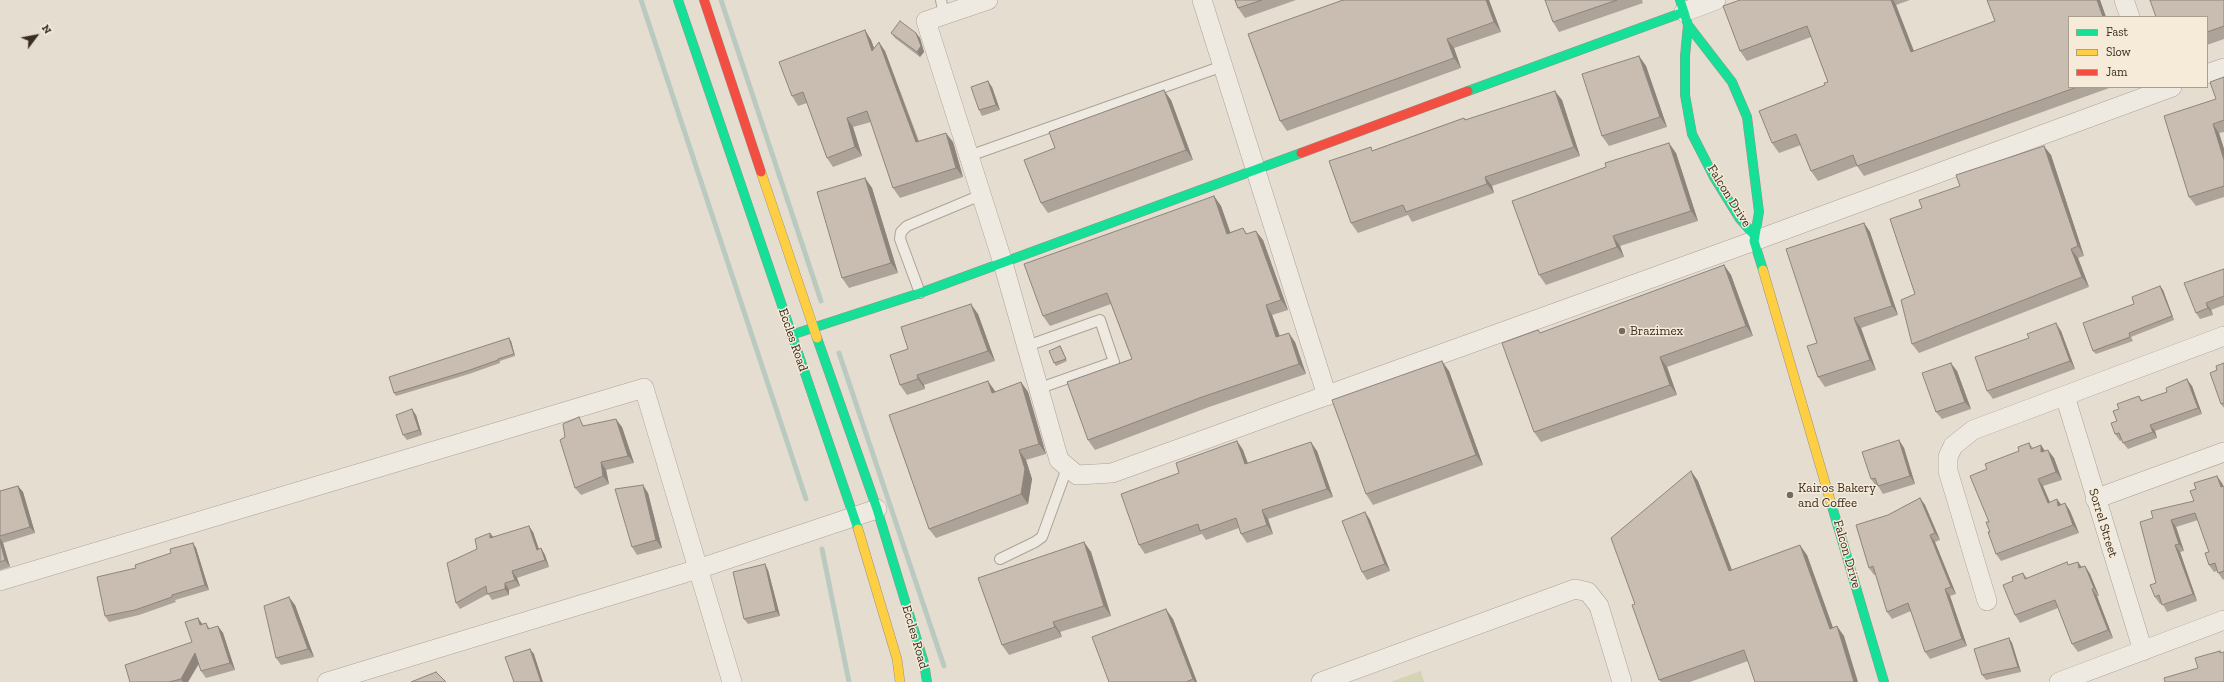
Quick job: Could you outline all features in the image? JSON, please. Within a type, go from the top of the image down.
[{"type":"street","name":"Eccles Road","points":[[678,0],[854,516],[897,659],[900,682]]},
{"type":"street","name":"Eccles Road","points":[[704,0],[813,327],[877,509],[924,663],[927,682]]},
{"type":"street","points":[[988,0],[942,7],[926,21],[1003,263],[1040,388],[1059,460],[1077,475],[1112,473],[1327,396],[2162,89]]},
{"type":"street","points":[[1202,0],[1327,396]]},
{"type":"street","points":[[791,335],[920,294],[1716,0]]},
{"type":"street","points":[[2124,0],[2130,16]]},
{"type":"street","name":"Falcon Drive","points":[[1684,12],[1732,82],[1747,117],[1754,160],[1759,212],[1755,239]]},
{"type":"street","name":"Falcon Drive","points":[[1684,12],[1685,95],[1692,134],[1714,176],[1740,219],[1755,239],[1884,682]]},
{"type":"street","points":[[2208,74],[2224,68]]},
{"type":"street","points":[[1987,600],[1948,471],[1948,457],[1953,446],[1972,430],[2224,336]]},
{"type":"street","points":[[0,581],[644,388],[732,682]]},
{"type":"street","name":"Sorrel Street","points":[[2065,396],[2142,651]]},
{"type":"street","points":[[2096,499],[2224,452]]},
{"type":"street","points":[[327,682],[698,569],[877,509]]},
{"type":"street","points":[[1321,682],[1575,589],[1588,592],[1599,606],[1622,682]]},
{"type":"street","points":[[2059,682],[2224,620]]},
{"type":"lane","points":[[969,156],[1224,66]]},
{"type":"lane","points":[[920,294],[900,239],[901,232],[907,226],[982,195]]},
{"type":"lane","points":[[1027,346],[1100,320],[1114,362],[1040,388]]},
{"type":"lane","points":[[1000,559],[1035,542],[1042,536],[1067,468]]},
{"type":"green space","points":[[1421,671],[1424,682],[1390,682]]},
{"type":"building","points":[[1235,0],[1262,0],[1238,8]]},
{"type":"building","points":[[1343,0],[1486,0],[1494,22],[1447,39],[1454,58],[1280,121],[1248,34]]},
{"type":"building","points":[[1545,0],[1617,0],[1553,22]]},
{"type":"building","points":[[1740,0],[1891,0],[1911,52],[1995,21],[1987,0],[2097,0],[2103,16],[2068,16],[2068,88],[2074,88],[1857,166],[1853,155],[1811,171],[1796,134],[1772,143],[1759,111],[1825,85],[1824,83],[1828,82],[1807,26],[1740,51],[1723,6]]},
{"type":"building","points":[[2150,0],[2224,0],[2224,26],[2208,32],[2208,16],[2156,16]]},
{"type":"building","points":[[900,21],[916,33],[921,46],[917,52],[891,33]]},
{"type":"building","points":[[865,30],[872,51],[879,42],[916,142],[946,133],[956,168],[893,188],[867,111],[847,118],[855,147],[827,158],[803,92],[792,96],[779,62]]},
{"type":"building","points":[[1639,56],[1660,117],[1602,136],[1582,74]]},
{"type":"building","points":[[2224,77],[2224,120],[2213,124],[2224,160],[2224,186],[2189,197],[2164,116],[2216,99],[2210,82]]},
{"type":"building","points":[[988,81],[996,105],[979,110],[971,87]]},
{"type":"building","points":[[1164,90],[1186,150],[1041,203],[1024,160],[1055,148],[1049,132]]},
{"type":"building","points":[[1555,91],[1574,147],[1485,177],[1487,184],[1406,212],[1403,205],[1351,223],[1329,161],[1371,147],[1372,151],[1464,118],[1465,120]]},
{"type":"building","points":[[1669,143],[1691,211],[1613,236],[1617,247],[1539,275],[1512,201],[1606,167],[1605,163]]},
{"type":"building","points":[[2044,146],[2078,246],[2071,249],[2082,277],[1912,344],[1901,300],[1915,294],[1890,219],[1922,208],[1919,200],[1960,186],[1956,175]]},
{"type":"building","points":[[865,178],[891,263],[842,278],[817,192]]},
{"type":"building","points":[[1214,196],[1227,234],[1243,228],[1246,234],[1256,231],[1281,300],[1266,305],[1276,337],[1289,333],[1299,364],[1202,397],[1088,440],[1067,382],[1132,359],[1107,293],[1043,316],[1024,264]]},
{"type":"building","points":[[1864,223],[1892,306],[1854,318],[1870,360],[1818,377],[1807,346],[1817,343],[1786,249]]},
{"type":"building","points":[[1724,265],[1746,326],[1660,357],[1670,385],[1534,432],[1502,343],[1538,330],[1540,333]]},
{"type":"building","points":[[2224,269],[2224,296],[2206,303],[2208,308],[2196,313],[2184,283]]},
{"type":"building","points":[[2160,286],[2172,316],[2129,333],[2130,337],[2093,351],[2083,323],[2134,304],[2132,297]]},
{"type":"building","points":[[971,304],[988,351],[917,375],[918,379],[900,385],[890,355],[908,349],[901,327]]},
{"type":"building","points":[[2056,323],[2070,361],[1987,391],[1975,357],[2029,338],[2027,334]]},
{"type":"building","points":[[509,338],[514,354],[467,371],[394,393],[389,377]]},
{"type":"building","points":[[1060,346],[1066,359],[1054,363],[1049,351]]},
{"type":"building","points":[[1442,361],[1476,455],[1366,494],[1332,400]]},
{"type":"building","points":[[1951,363],[1965,402],[1936,412],[1922,373]]},
{"type":"building","points":[[2224,363],[2224,403],[2221,404],[2210,373],[2217,370],[2216,366]]},
{"type":"building","points":[[2187,379],[2198,408],[2150,425],[2153,432],[2123,443],[2119,433],[2115,434],[2111,423],[2117,421],[2113,411],[2119,409],[2117,404],[2139,396],[2141,401],[2167,392],[2166,388]]},
{"type":"building","points":[[988,381],[992,393],[1021,382],[1039,444],[1019,450],[1025,469],[1021,494],[929,529],[889,415]]},
{"type":"building","points":[[412,409],[419,430],[403,435],[396,415]]},
{"type":"building","points":[[579,417],[583,426],[616,419],[628,456],[601,462],[603,476],[575,488],[560,440],[565,437],[563,424]]},
{"type":"building","points":[[1899,440],[1910,476],[1878,486],[1875,478],[1871,479],[1862,452]]},
{"type":"building","points":[[1237,441],[1245,464],[1311,442],[1327,489],[1262,510],[1267,525],[1241,534],[1236,518],[1200,531],[1198,524],[1139,545],[1121,494],[1179,473],[1176,463]]},
{"type":"building","points":[[2029,443],[2031,449],[2041,445],[2041,452],[2048,450],[2056,472],[2038,479],[2048,503],[2057,499],[2058,506],[2065,503],[2073,525],[1996,554],[1988,532],[1990,532],[1986,522],[1989,522],[1970,476],[1987,469],[1985,464],[2019,451],[2018,447]]},
{"type":"building","points":[[1691,471],[1729,571],[1800,545],[1830,629],[1837,626],[1854,682],[1755,682],[1744,650],[1659,680],[1632,605],[1635,604],[1611,538]]},
{"type":"building","points":[[2217,476],[2221,487],[2224,486],[2224,571],[2218,573],[2215,563],[2209,565],[2205,553],[2209,552],[2195,513],[2171,520],[2179,544],[2175,545],[2193,594],[2162,605],[2159,595],[2155,597],[2150,585],[2156,583],[2140,522],[2153,518],[2151,511],[2194,501],[2190,491],[2196,489],[2194,483]]},
{"type":"building","points":[[643,485],[656,540],[632,547],[615,489]]},
{"type":"building","points":[[18,486],[30,527],[0,536],[0,491]]},
{"type":"building","points":[[1920,498],[1935,533],[1930,535],[1951,587],[1945,589],[1962,639],[1925,652],[1908,603],[1887,612],[1873,566],[1869,568],[1856,525],[1888,515]]},
{"type":"building","points":[[1365,512],[1385,564],[1362,572],[1342,521]]},
{"type":"building","points":[[529,526],[537,550],[541,548],[545,560],[512,571],[515,580],[505,583],[505,589],[487,594],[486,586],[456,603],[447,563],[477,549],[475,539],[490,533],[490,538]]},
{"type":"building","points":[[0,541],[5,560],[0,562]]},
{"type":"building","points":[[1084,542],[1104,606],[1053,622],[1055,627],[1002,645],[978,578]]},
{"type":"building","points":[[193,543],[205,585],[172,595],[172,597],[135,610],[105,616],[97,577],[136,568],[135,565],[171,553],[170,549]]},
{"type":"building","points":[[2067,562],[2068,565],[2078,562],[2079,568],[2085,566],[2108,630],[2072,644],[2055,600],[2015,615],[2003,585],[2013,581],[2012,577],[2023,573],[2025,579]]},
{"type":"building","points":[[765,564],[776,611],[744,619],[733,572]]},
{"type":"building","points":[[289,597],[308,649],[276,658],[264,606]]},
{"type":"building","points":[[1166,609],[1193,679],[1186,682],[1109,682],[1092,637]]},
{"type":"building","points":[[198,618],[200,625],[206,623],[208,629],[218,626],[230,663],[201,671],[195,653],[181,679],[169,682],[130,682],[125,665],[192,642],[185,622]]},
{"type":"building","points":[[2009,638],[2018,667],[1982,675],[1974,649]]},
{"type":"building","points":[[530,649],[541,682],[514,682],[505,657]]},
{"type":"building","points":[[2220,651],[2220,653],[2224,652],[2224,682],[2165,682],[2164,678],[2198,668],[2195,658]]},
{"type":"building","points":[[436,672],[446,682],[411,682]]},
{"type":"waterway","points":[[641,0],[806,499]]},
{"type":"waterway","points":[[721,0],[821,301]]},
{"type":"waterway","points":[[839,353],[944,666]]},
{"type":"waterway","points":[[822,549],[849,682]]},
{"type":"traffic: fast","points":[[678,0],[858,529]]},
{"type":"traffic: fast","points":[[1680,0],[1688,25],[1732,82],[1747,117],[1759,212],[1754,241],[1763,270]]},
{"type":"traffic: fast","points":[[1468,91],[1684,12]]},
{"type":"traffic: fast","points":[[1688,25],[1685,56],[1685,95],[1692,134],[1714,177],[1740,219],[1755,236]]},
{"type":"traffic: fast","points":[[791,335],[920,293],[1301,153]]},
{"type":"traffic: fast","points":[[817,338],[877,509],[924,663],[927,682]]},
{"type":"traffic: fast","points":[[1831,503],[1884,682]]},
{"type":"traffic: slow","points":[[761,172],[817,338]]},
{"type":"traffic: slow","points":[[1763,270],[1831,503]]},
{"type":"traffic: slow","points":[[858,529],[897,659],[900,682]]},
{"type":"traffic: jam","points":[[704,0],[761,172]]},
{"type":"traffic: jam","points":[[1301,153],[1468,91]]},
{"type":"place","name":"Brazimex","points":[[1622,331]]},
{"type":"place","name":"Kairos Bakery and Coffee","points":[[1790,495]]}]
